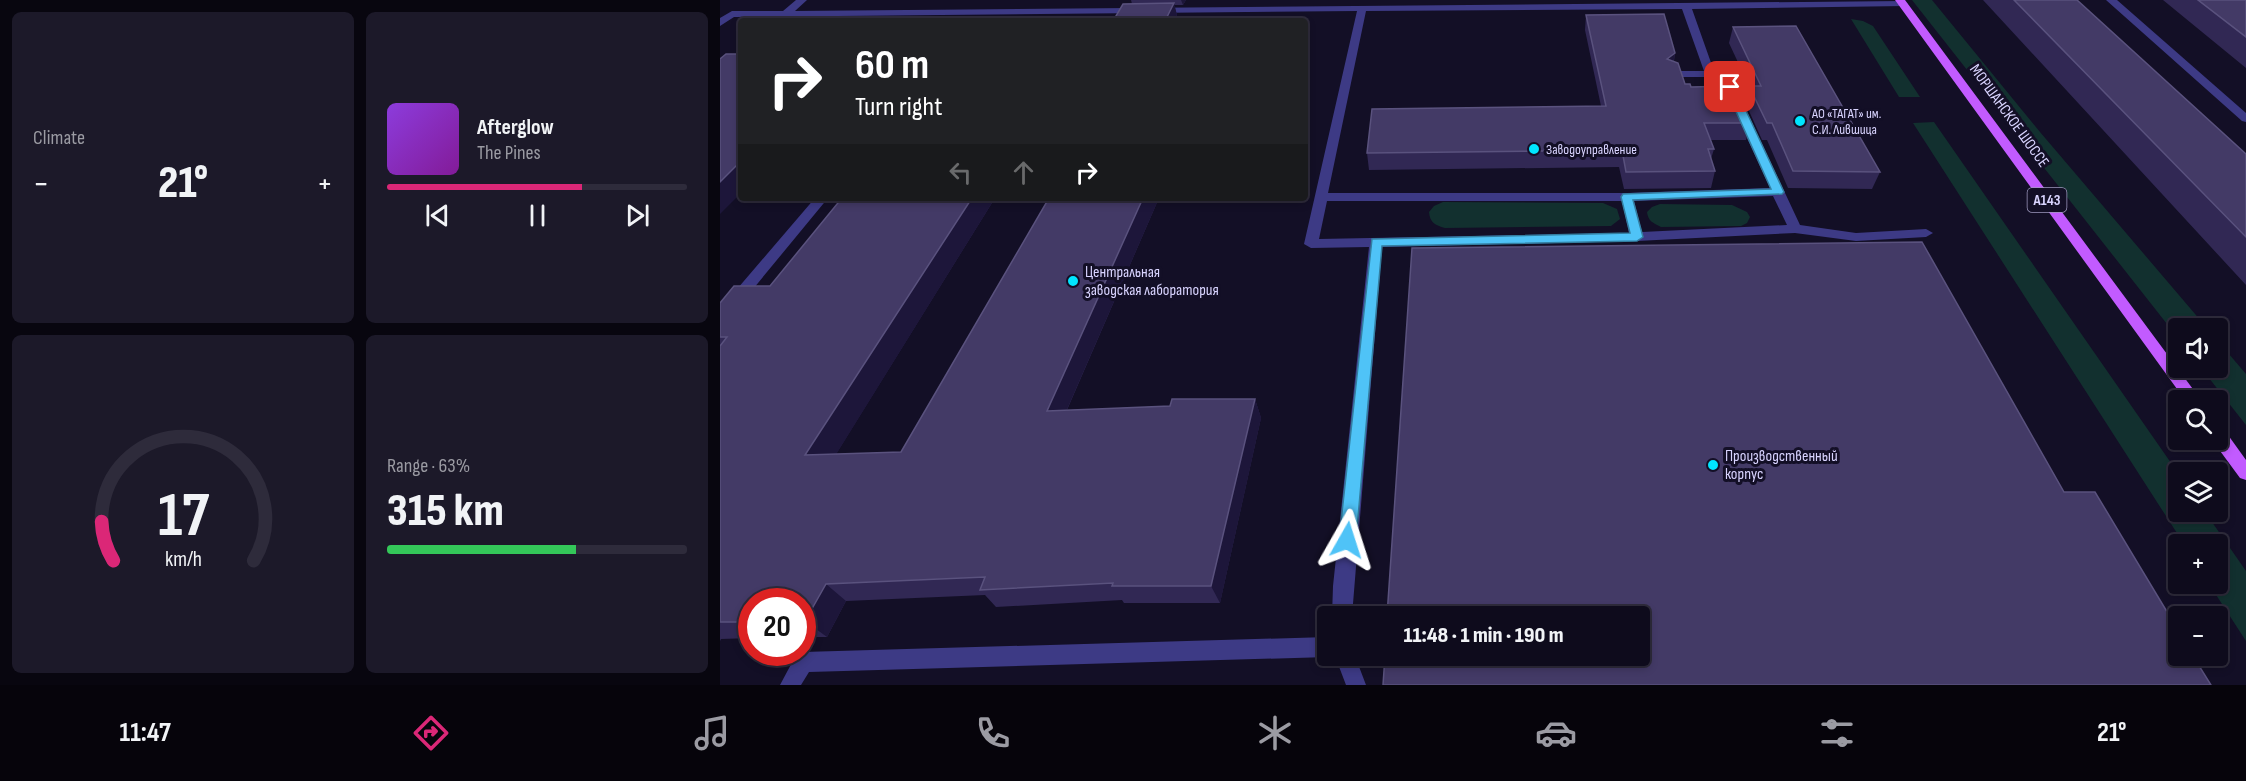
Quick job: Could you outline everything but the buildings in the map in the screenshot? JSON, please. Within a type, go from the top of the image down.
[{"type":"main road","name":"МОРШАНСКОЕ ШОССЕ","points":[[1901,2],[2186,390]]},
{"type":"main road","points":[[2228,448],[2246,472]]},
{"type":"lane","points":[[786,14],[802,0]]},
{"type":"lane","points":[[974,18],[989,0]]},
{"type":"lane","points":[[2111,0],[2246,119]]},
{"type":"lane","points":[[720,14],[1362,10],[1901,2]]},
{"type":"lane","points":[[1671,74],[1710,74],[1686,6]]},
{"type":"lane","points":[[1362,10],[1311,244],[1637,237],[1795,229],[1856,237],[1926,233]]},
{"type":"lane","points":[[720,23],[732,14]]},
{"type":"lane","points":[[1735,97],[1795,229]]},
{"type":"lane","points":[[1321,197],[1627,197],[1778,192]]},
{"type":"lane","points":[[1627,197],[1637,237]]},
{"type":"lane","points":[[720,319],[819,201]]},
{"type":"lane","points":[[1342,606],[1376,242]]},
{"type":"lane","points":[[790,685],[802,662],[1317,647]]},
{"type":"lane","points":[[1349,666],[1356,685]]},
{"type":"green space","points":[[1912,0],[1932,0],[2040,132],[2198,318],[2168,318],[2168,325]]},
{"type":"green space","points":[[1851,19],[1873,26],[1920,97],[1899,97]]},
{"type":"green space","points":[[1934,122],[2170,462],[2168,462],[2168,519],[1913,123]]},
{"type":"green space","points":[[1443,202],[1603,203],[1617,209],[1620,219],[1611,226],[1445,228],[1434,223],[1429,212],[1434,206]]},
{"type":"green space","points":[[1660,204],[1732,205],[1747,212],[1750,217],[1747,223],[1741,226],[1661,227],[1650,220],[1647,212]]},
{"type":"green space","points":[[2228,353],[2246,374],[2246,425],[2228,402],[2228,390],[2218,390],[2209,378],[2228,378]]},
{"type":"green space","points":[[2170,522],[2212,522],[2220,534],[2178,534]]},
{"type":"green space","points":[[2228,545],[2246,571],[2246,641],[2228,613],[2228,606],[2223,606],[2215,594],[2228,594]]},
{"type":"place","name":"АО «ТАГАТ» им. С.И. Лившица","points":[[1800,121]]},
{"type":"place","name":"Заводоуправление","points":[[1534,149]]},
{"type":"place","name":"Центральная заводская лаборатория","points":[[1073,281]]},
{"type":"place","name":"Производственный корпус","points":[[1713,465]]},
{"type":"route","points":[[1347,540],[1376,242],[1637,237],[1627,197],[1778,192],[1730,87]]}]
